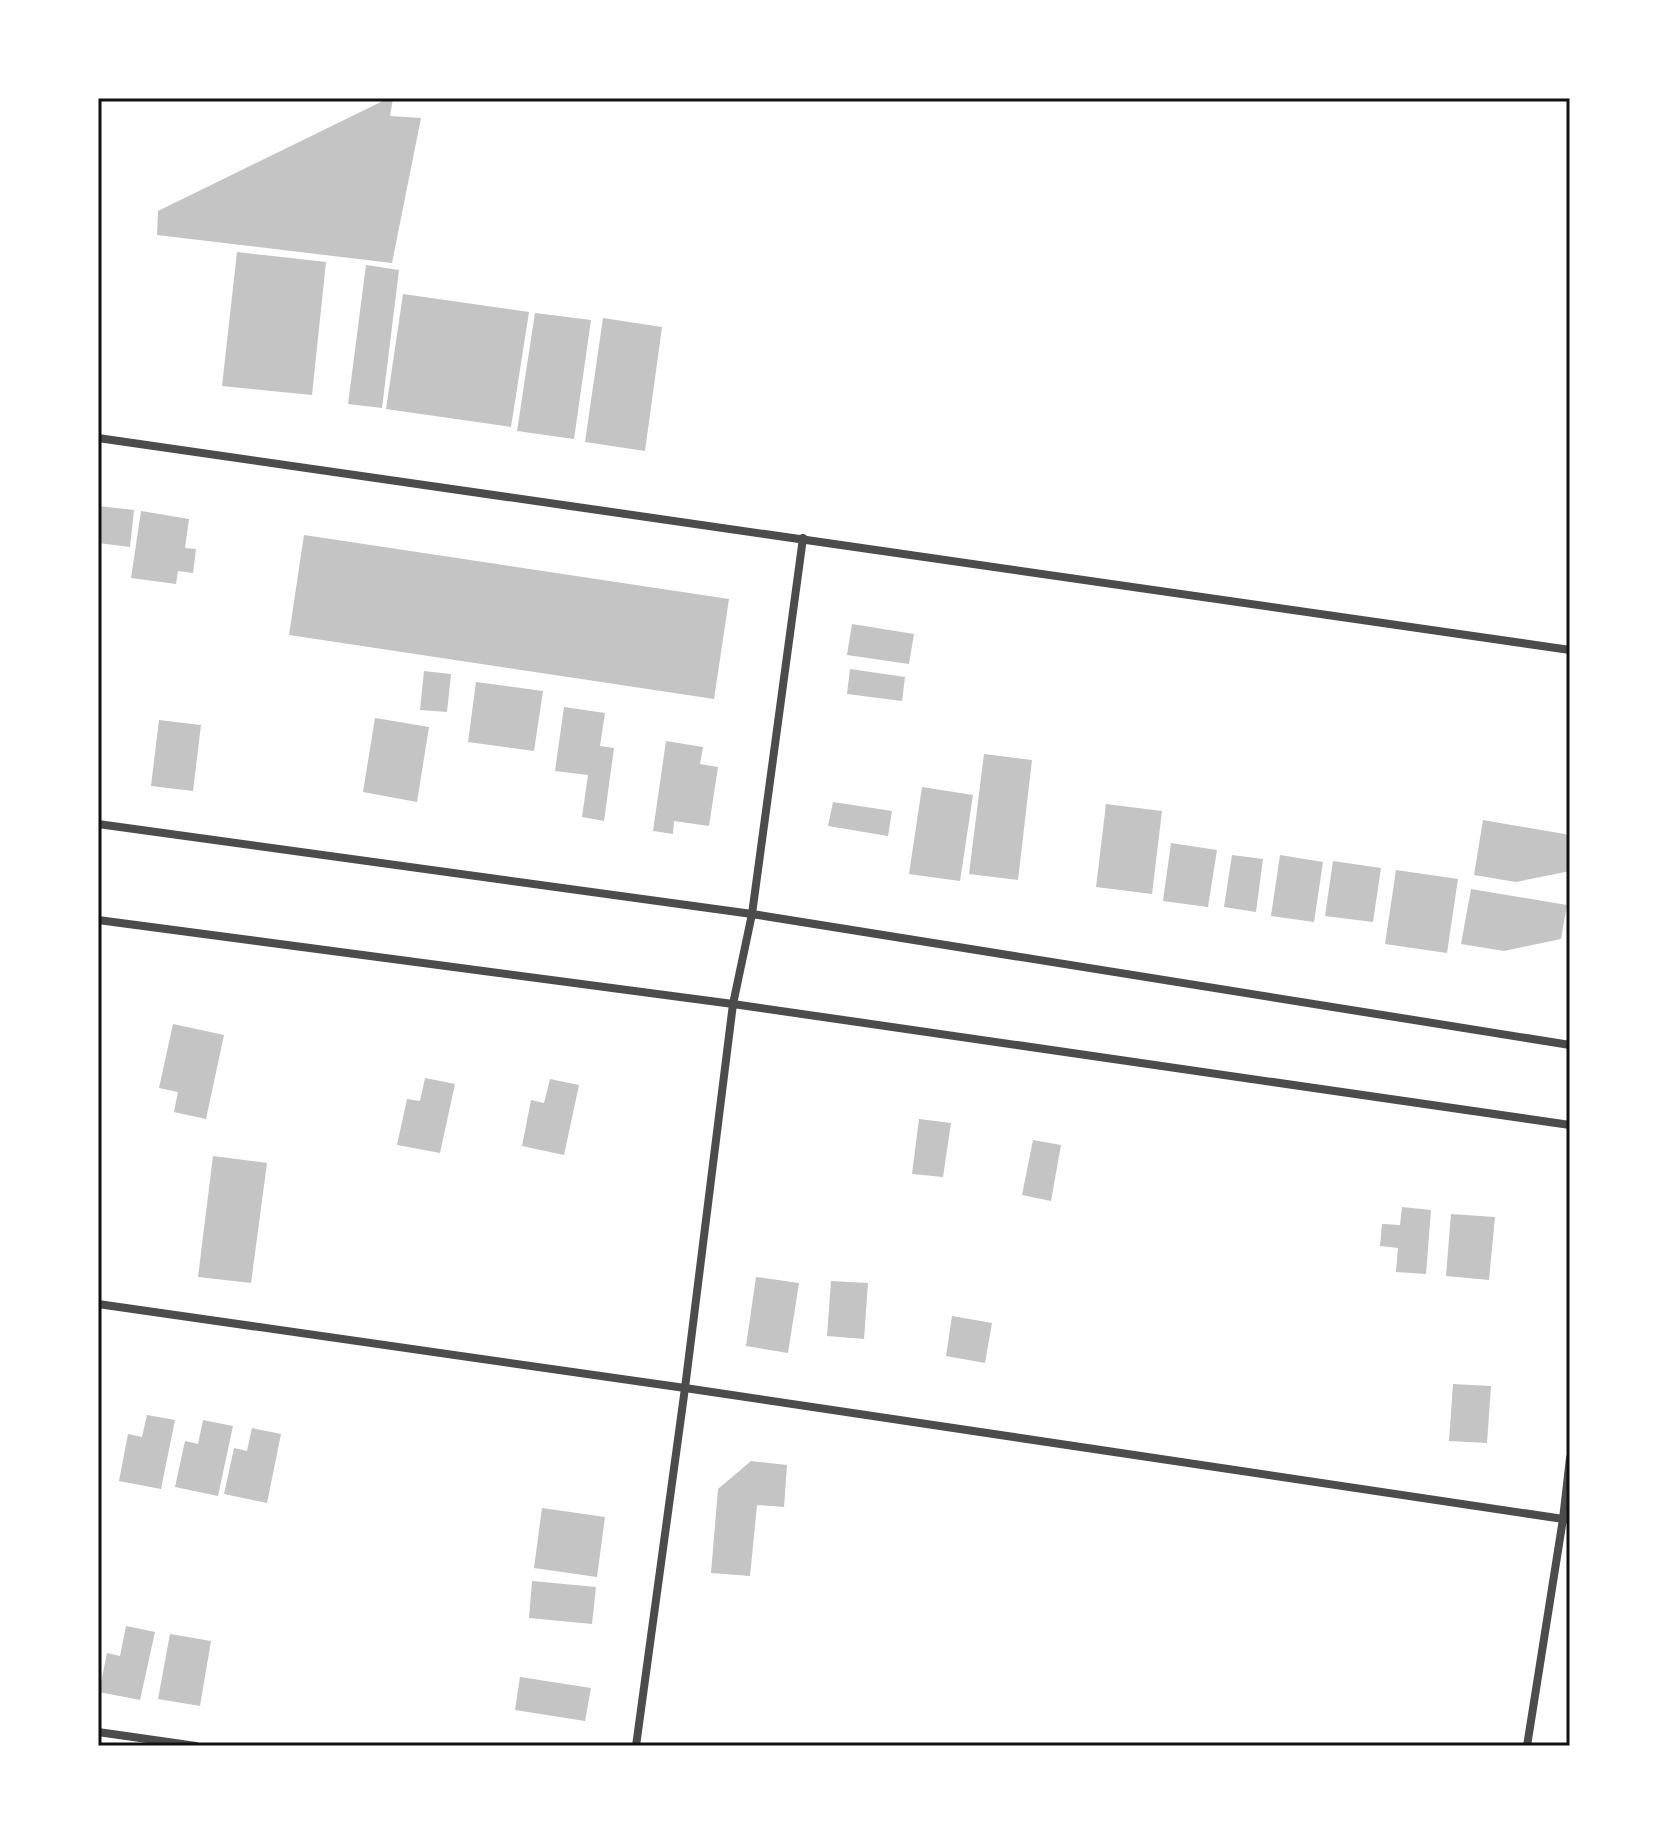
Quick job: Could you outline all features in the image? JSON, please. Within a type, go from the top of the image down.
[{"type":"street","points":[[98,438],[1570,650]]},
{"type":"street","points":[[636,1746],[733,1004],[752,914],[803,538]]},
{"type":"street","points":[[98,824],[752,914],[1570,1045]]},
{"type":"street","points":[[98,920],[733,1004],[1570,1125]]},
{"type":"street","points":[[98,1304],[1566,1520]]},
{"type":"street","points":[[1527,1746],[1566,1520],[1570,1458]]},
{"type":"street","points":[[98,1732],[196,1746]]},
{"type":"building","points":[[393,98],[390,116],[421,118],[392,263],[157,235],[158,211]]},
{"type":"building","points":[[237,252],[326,262],[312,395],[222,386]]},
{"type":"building","points":[[366,265],[399,270],[382,408],[348,404]]},
{"type":"building","points":[[403,294],[529,312],[511,427],[386,409]]},
{"type":"building","points":[[535,313],[591,320],[574,439],[517,431]]},
{"type":"building","points":[[603,318],[662,327],[645,451],[585,442]]},
{"type":"building","points":[[98,506],[134,510],[130,547],[98,543]]},
{"type":"building","points":[[141,511],[189,519],[185,548],[196,549],[193,573],[178,571],[176,584],[131,578]]},
{"type":"building","points":[[304,535],[729,599],[714,699],[289,635]]},
{"type":"building","points":[[852,624],[914,634],[909,664],[847,655]]},
{"type":"building","points":[[850,669],[905,677],[902,701],[847,694]]},
{"type":"building","points":[[424,671],[451,674],[447,712],[420,710]]},
{"type":"building","points":[[476,682],[543,691],[534,751],[468,742]]},
{"type":"building","points":[[564,707],[605,713],[600,746],[614,748],[604,821],[582,817],[588,775],[555,771]]},
{"type":"building","points":[[375,718],[429,727],[417,802],[363,792]]},
{"type":"building","points":[[159,720],[201,725],[193,791],[151,786]]},
{"type":"building","points":[[666,741],[703,747],[700,764],[718,767],[709,826],[674,821],[673,834],[653,831]]},
{"type":"building","points":[[984,754],[1032,760],[1018,880],[969,874]]},
{"type":"building","points":[[922,787],[973,795],[960,881],[909,874]]},
{"type":"building","points":[[833,802],[892,811],[888,836],[828,826]]},
{"type":"building","points":[[1106,804],[1162,811],[1152,894],[1096,887]]},
{"type":"building","points":[[1483,820],[1570,835],[1570,871],[1516,882],[1474,875]]},
{"type":"building","points":[[1171,843],[1217,850],[1208,907],[1163,901]]},
{"type":"building","points":[[1232,855],[1263,859],[1256,912],[1224,907]]},
{"type":"building","points":[[1280,855],[1323,862],[1314,922],[1271,916]]},
{"type":"building","points":[[1333,861],[1381,868],[1373,922],[1325,916]]},
{"type":"building","points":[[1396,870],[1458,879],[1447,953],[1385,944]]},
{"type":"building","points":[[1471,889],[1567,905],[1561,939],[1504,951],[1461,944]]},
{"type":"building","points":[[173,1024],[224,1035],[206,1119],[174,1112],[178,1092],[159,1088]]},
{"type":"building","points":[[425,1078],[455,1084],[440,1153],[397,1145],[407,1099],[420,1101]]},
{"type":"building","points":[[550,1079],[579,1085],[564,1155],[522,1146],[531,1100],[544,1103]]},
{"type":"building","points":[[919,1119],[951,1123],[943,1177],[912,1174]]},
{"type":"building","points":[[1033,1140],[1061,1145],[1051,1201],[1022,1195]]},
{"type":"building","points":[[213,1156],[267,1163],[251,1283],[198,1277]]},
{"type":"building","points":[[1402,1207],[1431,1210],[1426,1274],[1396,1272],[1398,1248],[1380,1246],[1382,1224],[1400,1225]]},
{"type":"building","points":[[1451,1214],[1495,1217],[1489,1280],[1446,1276]]},
{"type":"building","points":[[756,1277],[799,1283],[788,1353],[746,1346]]},
{"type":"building","points":[[831,1281],[868,1283],[864,1339],[827,1336]]},
{"type":"building","points":[[952,1316],[992,1323],[985,1363],[946,1356]]},
{"type":"building","points":[[1453,1384],[1491,1386],[1487,1443],[1449,1441]]},
{"type":"building","points":[[147,1415],[175,1420],[161,1489],[119,1481],[128,1434],[142,1437]]},
{"type":"building","points":[[203,1420],[233,1426],[218,1496],[175,1487],[185,1441],[198,1444]]},
{"type":"building","points":[[252,1428],[281,1434],[267,1503],[224,1494],[234,1448],[247,1451]]},
{"type":"building","points":[[751,1461],[787,1465],[784,1507],[757,1505],[750,1576],[711,1573],[718,1489]]},
{"type":"building","points":[[542,1508],[605,1517],[597,1577],[534,1568]]},
{"type":"building","points":[[532,1581],[596,1587],[592,1624],[529,1618]]},
{"type":"building","points":[[126,1626],[155,1632],[140,1700],[99,1692],[107,1653],[120,1656]]},
{"type":"building","points":[[170,1634],[211,1641],[200,1706],[158,1699]]},
{"type":"building","points":[[520,1677],[591,1688],[585,1721],[515,1710]]}]
